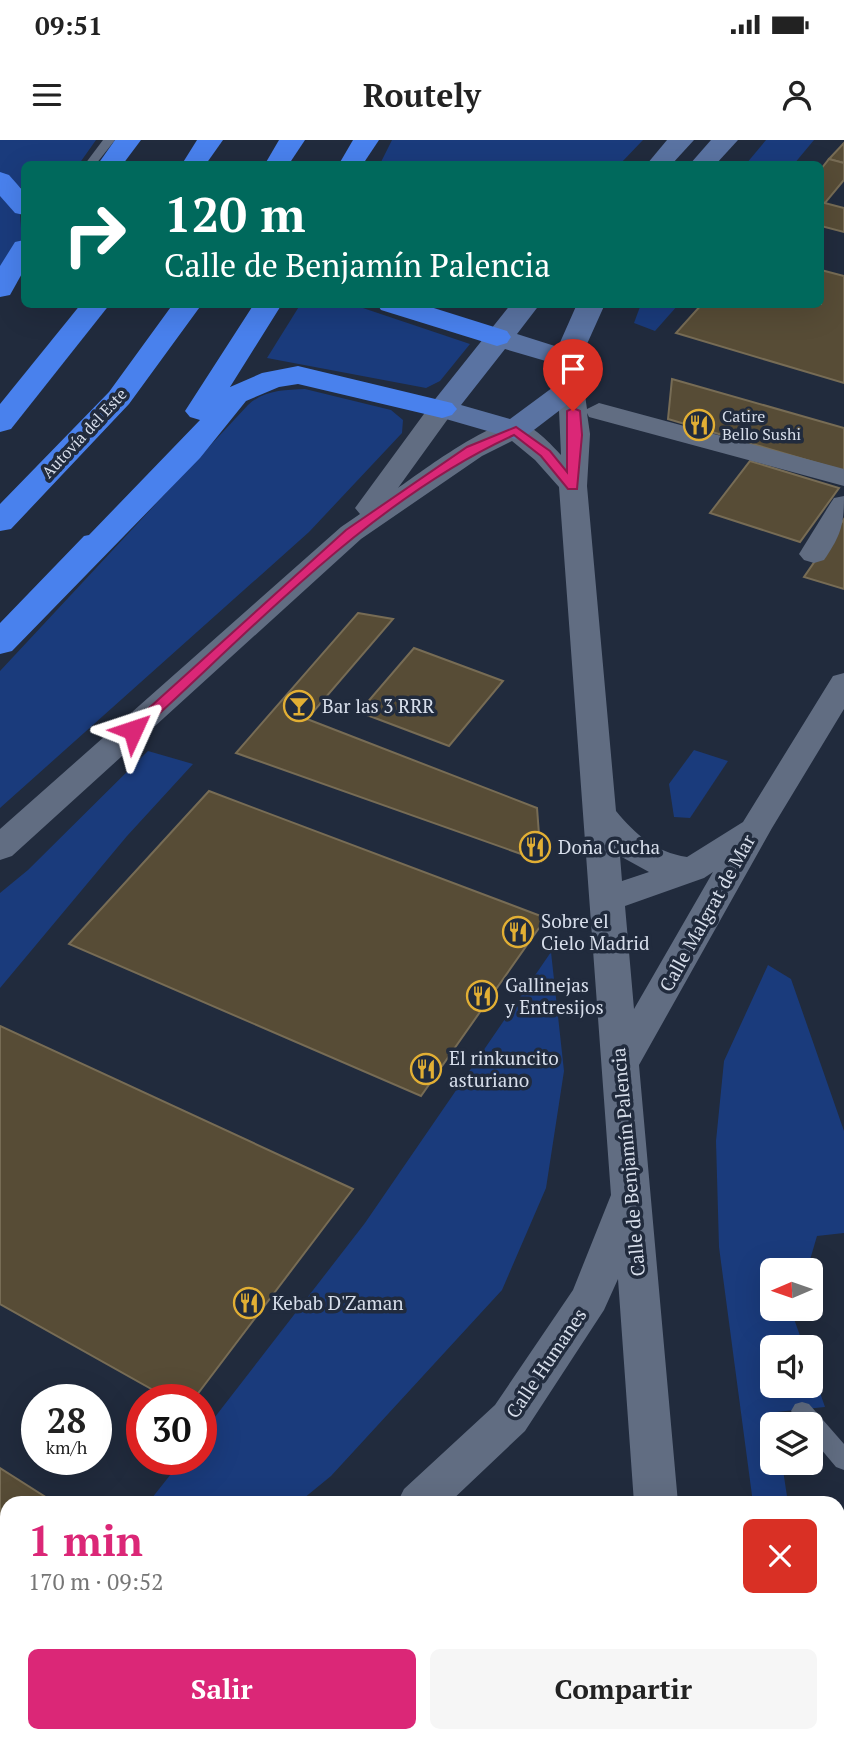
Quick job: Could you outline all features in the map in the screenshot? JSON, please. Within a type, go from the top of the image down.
[{"type":"highway","points":[[112,161],[128,140]]},
{"type":"highway","points":[[196,161],[210,140]]},
{"type":"highway","points":[[279,161],[292,140]]},
{"type":"highway","points":[[355,161],[366,140]]},
{"type":"highway","points":[[0,180],[21,204]]},
{"type":"highway","points":[[0,289],[21,253]]},
{"type":"highway","points":[[0,312],[21,286]]},
{"type":"highway","points":[[0,423],[93,308]]},
{"type":"highway","name":"Autovía del Este","points":[[0,522],[119,398],[185,308]]},
{"type":"highway","points":[[79,564],[175,446],[218,387],[266,308]]},
{"type":"highway","points":[[404,308],[497,337]]},
{"type":"highway","points":[[0,643],[189,452],[236,395],[272,379],[298,375],[442,409]]},
{"type":"street","points":[[662,161],[681,140]]},
{"type":"street","points":[[705,161],[724,140]]},
{"type":"street","points":[[351,533],[442,409],[522,308]]},
{"type":"street","name":"Calle de Benjamín Palencia","points":[[589,308],[576,331],[568,359],[576,435],[573,486],[655,1496]]},
{"type":"street","points":[[497,337],[568,359]]},
{"type":"street","points":[[0,848],[351,533],[472,450],[516,430],[571,388]]},
{"type":"street","points":[[442,409],[516,430],[545,454],[573,486]]},
{"type":"street","points":[[599,411],[844,478]]},
{"type":"street","points":[[814,554],[844,504]]},
{"type":"street","points":[[756,827],[844,683]]},
{"type":"street","name":"Calle Malgrat de Mar","points":[[598,813],[629,848],[660,866],[692,870]]},
{"type":"street","name":"Calle Malgrat de Mar","points":[[605,900],[692,870],[756,827]]},
{"type":"street","name":"Calle Malgrat de Mar","points":[[620,1065],[756,827]]},
{"type":"street","name":"Calle Humanes","points":[[426,1496],[510,1418],[590,1298],[631,1194]]},
{"type":"lane","points":[[92,161],[109,140]]},
{"type":"lane","points":[[802,1411],[844,1460]]},
{"type":"shaded area","points":[[0,140],[96,140],[81,161],[21,161],[21,188],[0,173]]},
{"type":"shaded area","points":[[392,140],[643,140],[623,161],[382,161]]},
{"type":"shaded area","points":[[766,140],[814,140],[796,161],[748,161]]},
{"type":"shaded area","points":[[0,190],[20,214],[21,242],[0,267]]},
{"type":"shaded area","points":[[298,308],[363,308],[470,344],[440,381],[426,388],[267,358]]},
{"type":"shaded area","points":[[640,308],[675,308],[655,331],[634,323]]},
{"type":"shaded area","points":[[305,389],[391,410],[403,420],[402,433],[309,532],[0,808],[0,671],[248,405],[268,394]]},
{"type":"shaded area","points":[[694,750],[728,761],[690,818],[674,817],[669,784]]},
{"type":"shaded area","points":[[148,751],[193,764],[127,836],[0,988],[0,893],[28,870]]},
{"type":"shaded area","points":[[551,952],[564,1071],[546,1188],[502,1290],[331,1476],[307,1496],[154,1496],[170,1475],[217,1475],[217,1414],[365,1223]]},
{"type":"shaded area","points":[[768,965],[791,979],[844,1131],[844,1233],[817,1236],[811,1258],[760,1258],[760,1321],[795,1321],[800,1335],[760,1335],[760,1398],[822,1398],[825,1407],[760,1412],[760,1475],[784,1475],[787,1496],[752,1496],[719,1247],[716,1141],[724,1061]]},
{"type":"building","points":[[844,143],[844,163],[829,159]]},
{"type":"building","points":[[829,159],[844,163],[844,180],[825,203],[824,203],[824,165]]},
{"type":"building","points":[[824,203],[844,208],[844,232],[824,227]]},
{"type":"building","points":[[824,271],[844,276],[844,383],[676,333],[698,308],[824,308]]},
{"type":"building","points":[[672,379],[844,428],[844,471],[668,419]]},
{"type":"building","points":[[750,461],[839,488],[800,542],[710,513]]},
{"type":"building","points":[[844,519],[844,589],[804,577]]},
{"type":"building","points":[[358,613],[393,619],[307,719],[537,808],[541,861],[236,753]]},
{"type":"building","points":[[414,648],[503,681],[449,746],[359,712]]},
{"type":"building","points":[[209,791],[546,918],[421,1096],[69,944]]},
{"type":"building","points":[[0,1026],[353,1189],[205,1384],[142,1384],[0,1304]]},
{"type":"building","points":[[0,1468],[44,1496],[0,1496]]},
{"type":"place","name":"Catire Bello Sushi","points":[[699,425]]},
{"type":"place","name":"Bar las 3 RRR","points":[[299,706]]},
{"type":"place","name":"Doña Cucha","points":[[535,847]]},
{"type":"place","name":"Sobre el Cielo Madrid","points":[[518,932]]},
{"type":"place","name":"Gallinejas y Entresijos","points":[[482,996]]},
{"type":"place","name":"El rinkuncito asturiano","points":[[426,1069]]},
{"type":"place","name":"Kebab D'Zaman","points":[[249,1303]]},
{"type":"route","points":[[133,730],[351,533],[472,450],[516,430],[545,454],[573,486],[576,435],[573,411]]}]
